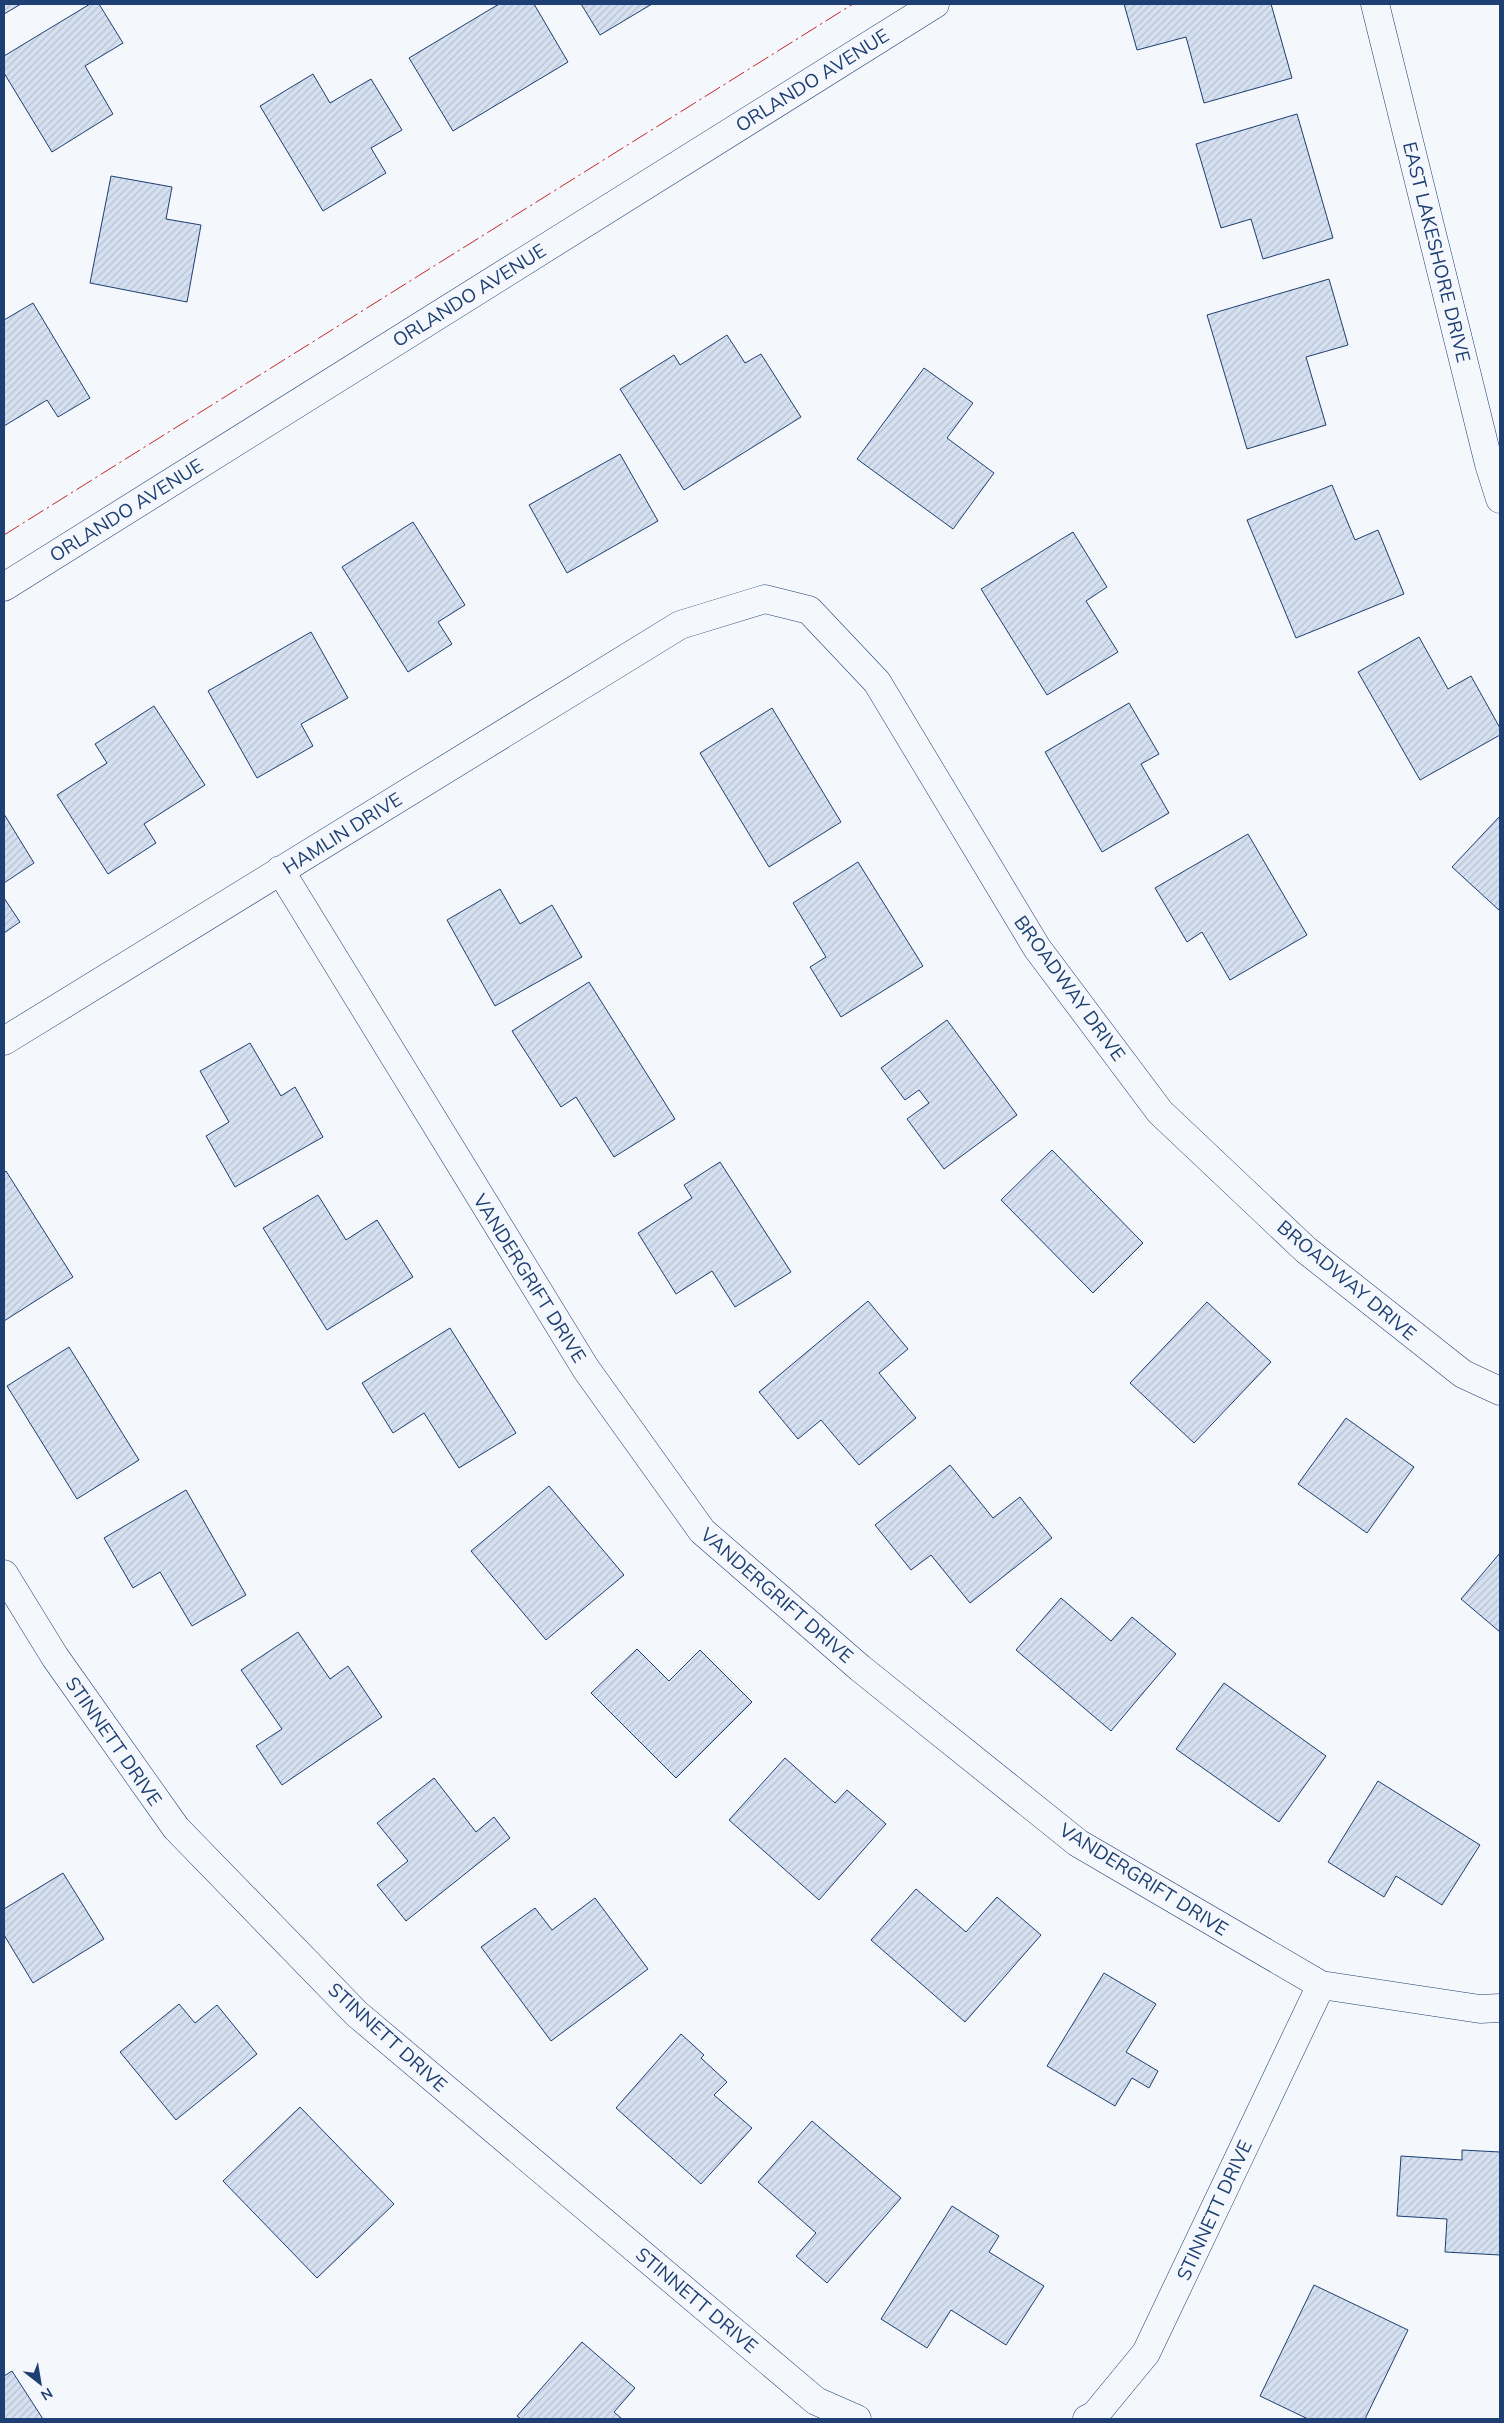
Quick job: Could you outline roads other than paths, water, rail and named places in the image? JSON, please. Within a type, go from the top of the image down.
[{"type":"street","name":"ORLANDO AVENUE","points":[[4,587],[935,4]]},
{"type":"street","name":"EAST LAKESHORE DRIVE","points":[[1375,4],[1489,464],[1500,499]]},
{"type":"street","name":"BROADWAY DRIVE","points":[[680,625],[765,599],[809,610],[877,682],[1037,948],[1160,1112],[1306,1250],[1463,1374],[1500,1391]]},
{"type":"street","name":"HAMLIN DRIVE","points":[[4,1040],[680,625]]},
{"type":"street","name":"VANDERGRIFT DRIVE","points":[[280,870],[586,1369],[702,1531],[860,1668],[1078,1843],[1321,1985],[1480,2009],[1500,2008]]},
{"type":"street","name":"STINNETT DRIVE","points":[[4,1574],[55,1657],[176,1828],[357,2014],[811,2410],[857,2419]]},
{"type":"street","name":"STINNETT DRIVE","points":[[1087,2419],[1094,2415],[1146,2353],[1321,1985]]}]
